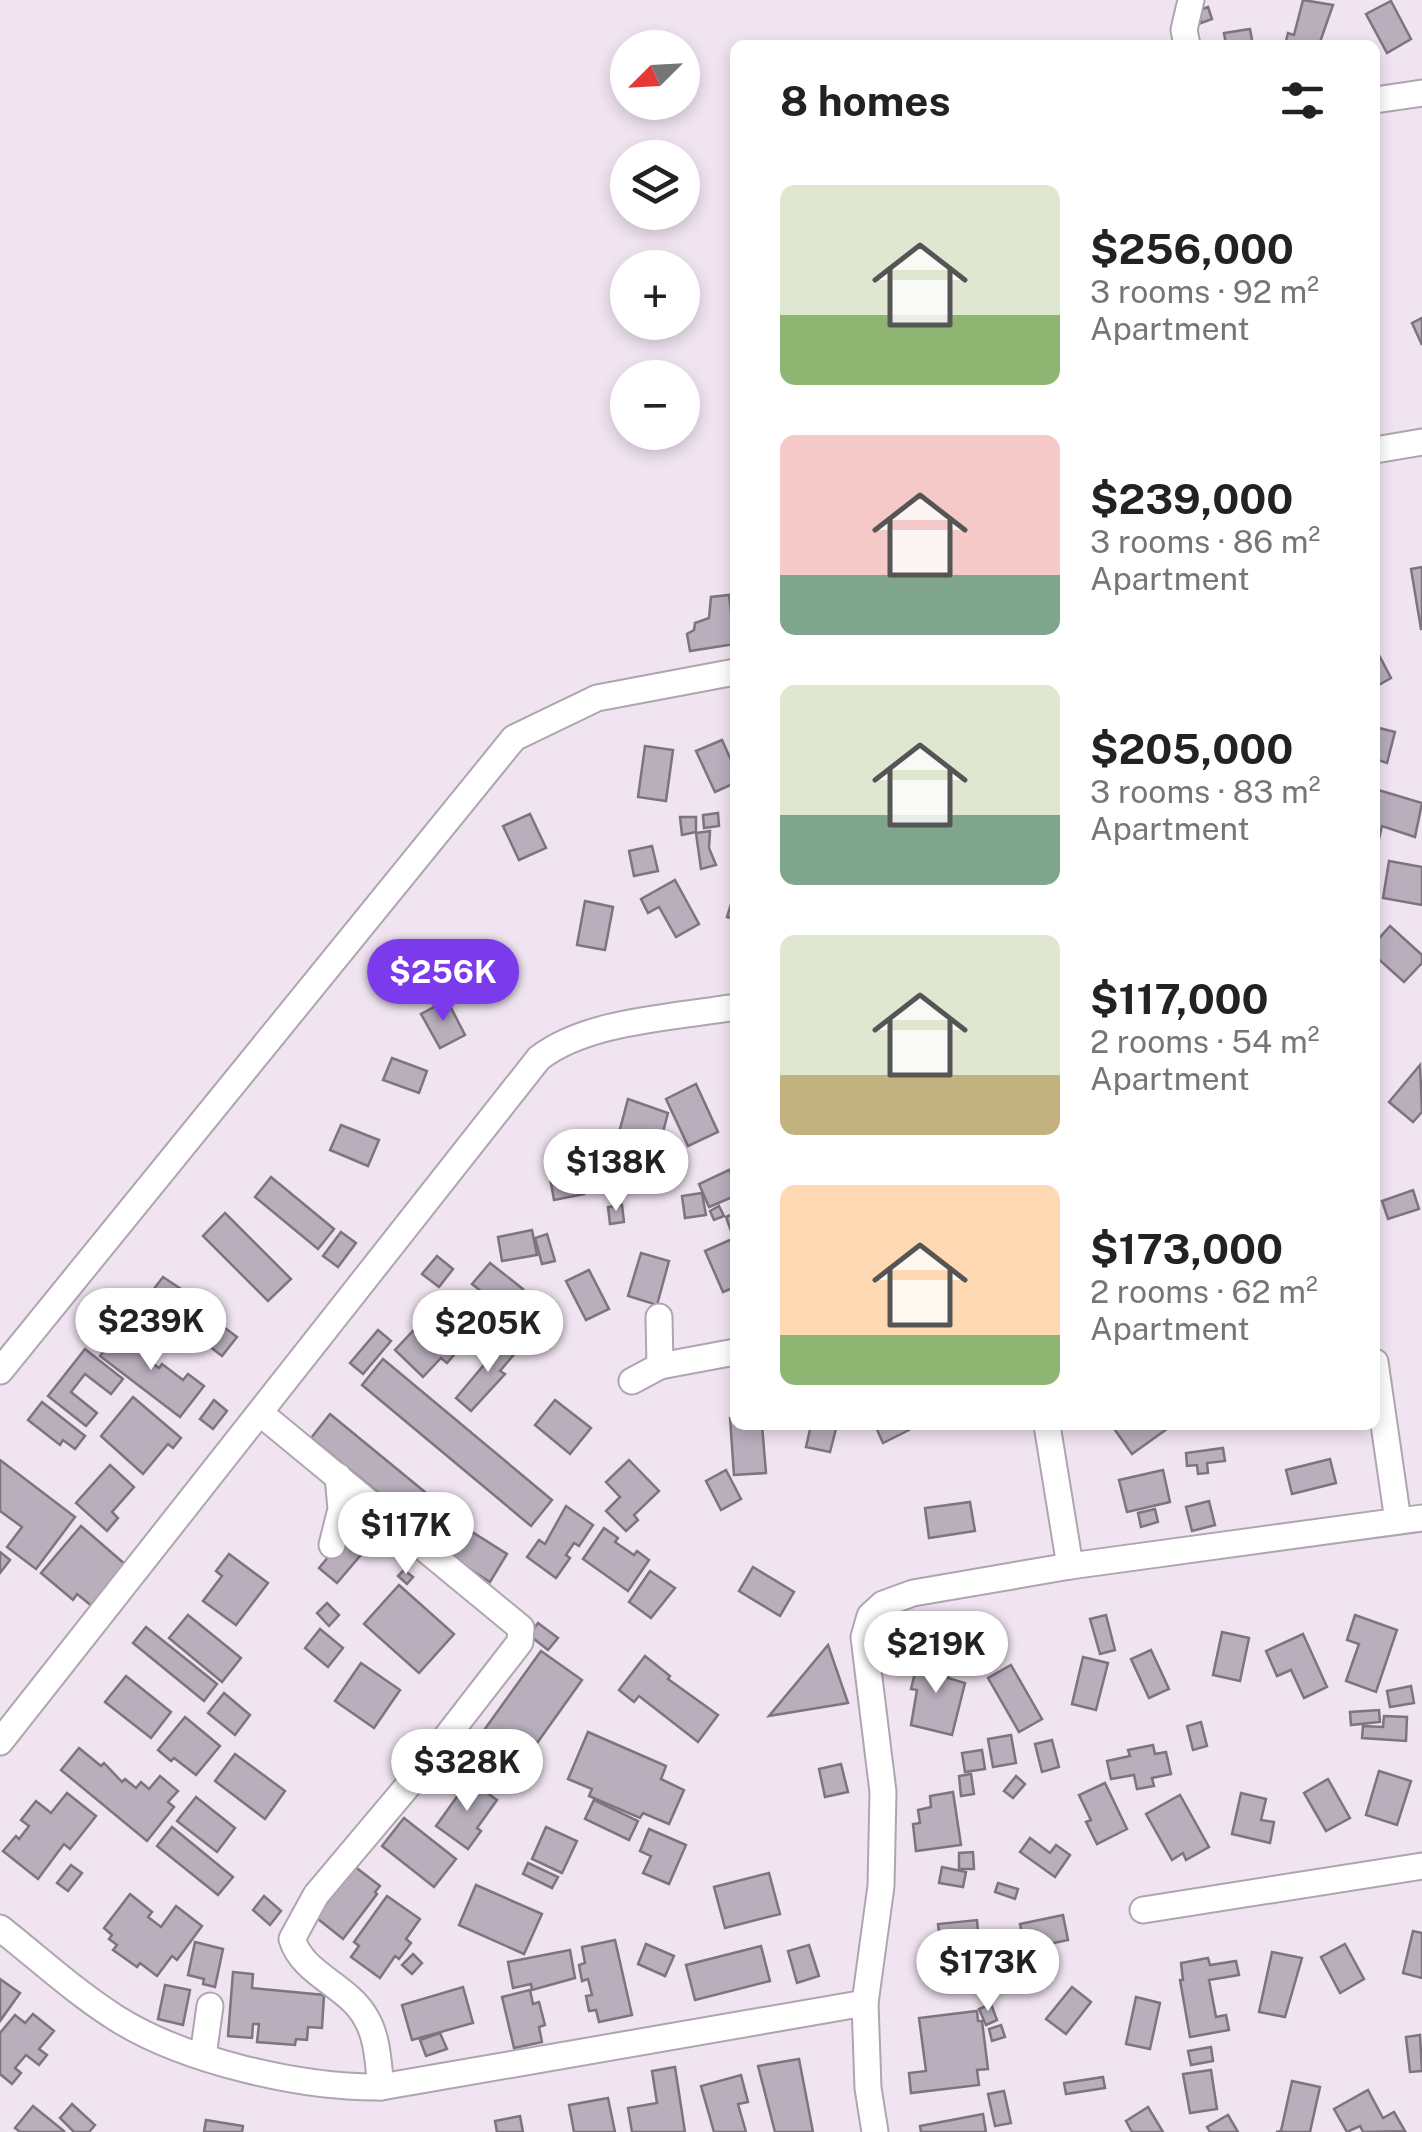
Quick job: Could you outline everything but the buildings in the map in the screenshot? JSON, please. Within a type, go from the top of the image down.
[{"type":"street","points":[[1186,40],[1184,30],[1191,0]]},
{"type":"street","points":[[1380,99],[1422,93]]},
{"type":"street","points":[[1380,449],[1422,442]]},
{"type":"street","points":[[0,1371],[514,738],[597,698],[730,673]]},
{"type":"street","points":[[0,1742],[539,1058],[561,1042],[587,1032],[730,1008]]},
{"type":"street","points":[[659,1316],[660,1366]]},
{"type":"street","points":[[632,1381],[660,1366],[730,1353]]},
{"type":"street","points":[[875,2132],[868,2088],[865,2003],[881,1886],[884,1792],[864,1638],[870,1616],[898,1597],[1070,1566],[1410,1519],[1380,1384]]},
{"type":"street","points":[[260,1413],[517,1622],[522,1636],[417,1775],[316,1896],[292,1939],[297,1956],[350,1998],[366,2018],[374,2034],[381,2087]]},
{"type":"street","points":[[1048,1430],[1070,1566]]},
{"type":"street","points":[[332,1545],[341,1509],[338,1476]]},
{"type":"street","points":[[1144,1910],[1422,1866]]},
{"type":"street","points":[[0,1928],[113,2016],[159,2041],[294,2080],[332,2086],[381,2087],[865,2003]]},
{"type":"street","points":[[203,2056],[210,2006]]}]
